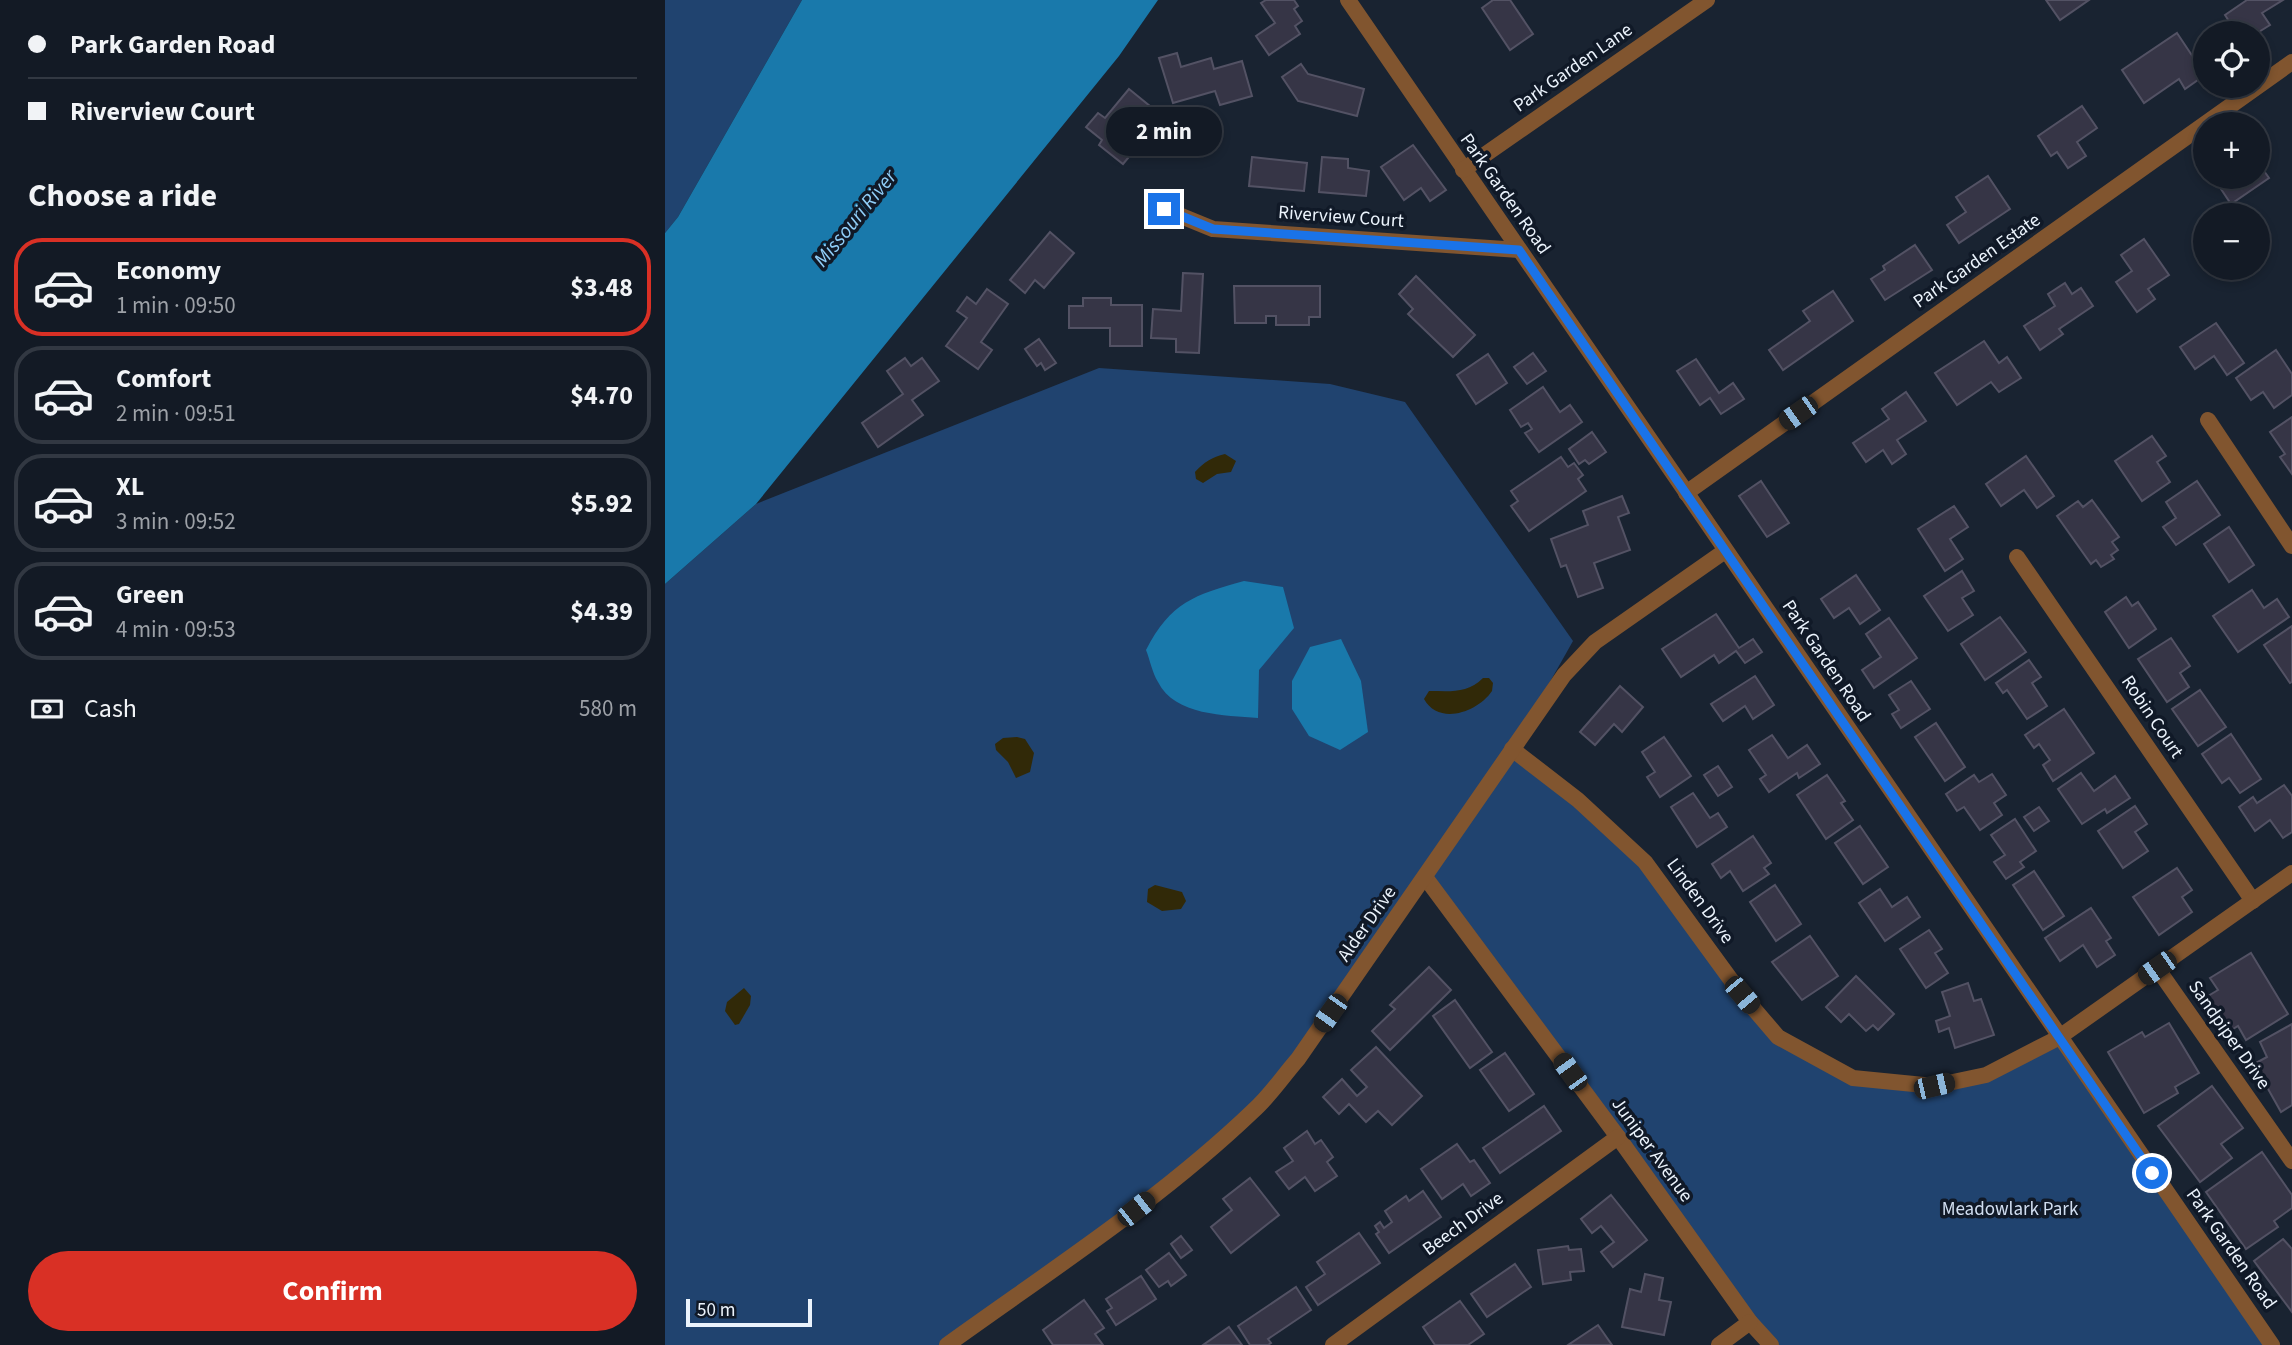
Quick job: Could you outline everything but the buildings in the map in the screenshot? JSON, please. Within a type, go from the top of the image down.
[{"type":"street","name":"Park Garden Road","points":[[1347,0],[2058,1038],[2272,1345]]},
{"type":"street","name":"Park Garden Lane","points":[[1463,170],[1707,0]]},
{"type":"street","name":"Park Garden Estate","points":[[1685,493],[2292,62]]},
{"type":"street","name":"Riverview Court","points":[[1164,209],[1213,229],[1519,250]]},
{"type":"street","points":[[2208,420],[2292,546]]},
{"type":"street","name":"Alder Drive","points":[[947,1345],[1136,1209],[1203,1156],[1255,1109],[1298,1059],[1565,675],[1595,642],[1725,551]]},
{"type":"street","name":"Robin Court","points":[[2017,557],[2253,901]]},
{"type":"street","name":"Linden Drive","points":[[1512,749],[1578,800],[1645,862],[1742,995],[1777,1037],[1853,1077],[1934,1086],[1986,1074],[2058,1038],[2292,873]]},
{"type":"street","name":"Juniper Avenue","points":[[1425,877],[1618,1137],[1750,1322],[1771,1345]]},
{"type":"street","name":"Sandpiper Drive","points":[[2157,968],[2292,1161]]},
{"type":"street","name":"Beech Drive","points":[[1333,1345],[1618,1137]]},
{"type":"street","points":[[1719,1345],[1750,1322]]},
{"type":"green space","points":[[665,0],[802,0],[678,217],[665,233]]},
{"type":"green space","name":"Meadowlark Park","points":[[1099,368],[1330,384],[1405,402],[1573,641],[1512,749],[1645,862],[1777,1037],[1853,1077],[1934,1086],[1986,1074],[2058,1038],[2272,1345],[1771,1345],[1425,877],[1255,1109],[947,1345],[665,1345],[665,584],[756,504]]},
{"type":"sand","points":[[1225,454],[1236,461],[1231,472],[1217,474],[1203,483],[1196,479],[1195,472],[1202,465]]},
{"type":"sand","points":[[1483,678],[1489,678],[1493,683],[1492,691],[1478,705],[1468,710],[1448,714],[1439,712],[1424,699],[1429,691],[1464,689]]},
{"type":"sand","points":[[1003,738],[1025,739],[1034,753],[1030,772],[1016,778],[1008,762],[996,750],[995,744]]},
{"type":"sand","points":[[1155,885],[1182,892],[1186,901],[1181,909],[1162,911],[1147,902],[1148,889]]},
{"type":"sand","points":[[744,988],[751,996],[750,1005],[739,1024],[735,1025],[725,1011],[727,1002]]},
{"type":"water","name":"Missouri River","points":[[802,0],[1158,0],[1119,56],[756,504],[665,584],[665,233],[678,217]]},
{"type":"water","points":[[1244,581],[1283,587],[1294,628],[1259,670],[1258,718],[1202,712],[1176,702],[1158,682],[1146,650],[1165,621],[1186,603],[1211,591]]},
{"type":"water","points":[[1341,639],[1361,681],[1368,732],[1340,750],[1309,736],[1292,709],[1292,681],[1310,647]]},
{"type":"route","points":[[1164,209],[1213,229],[1519,250],[2152,1173]]}]
